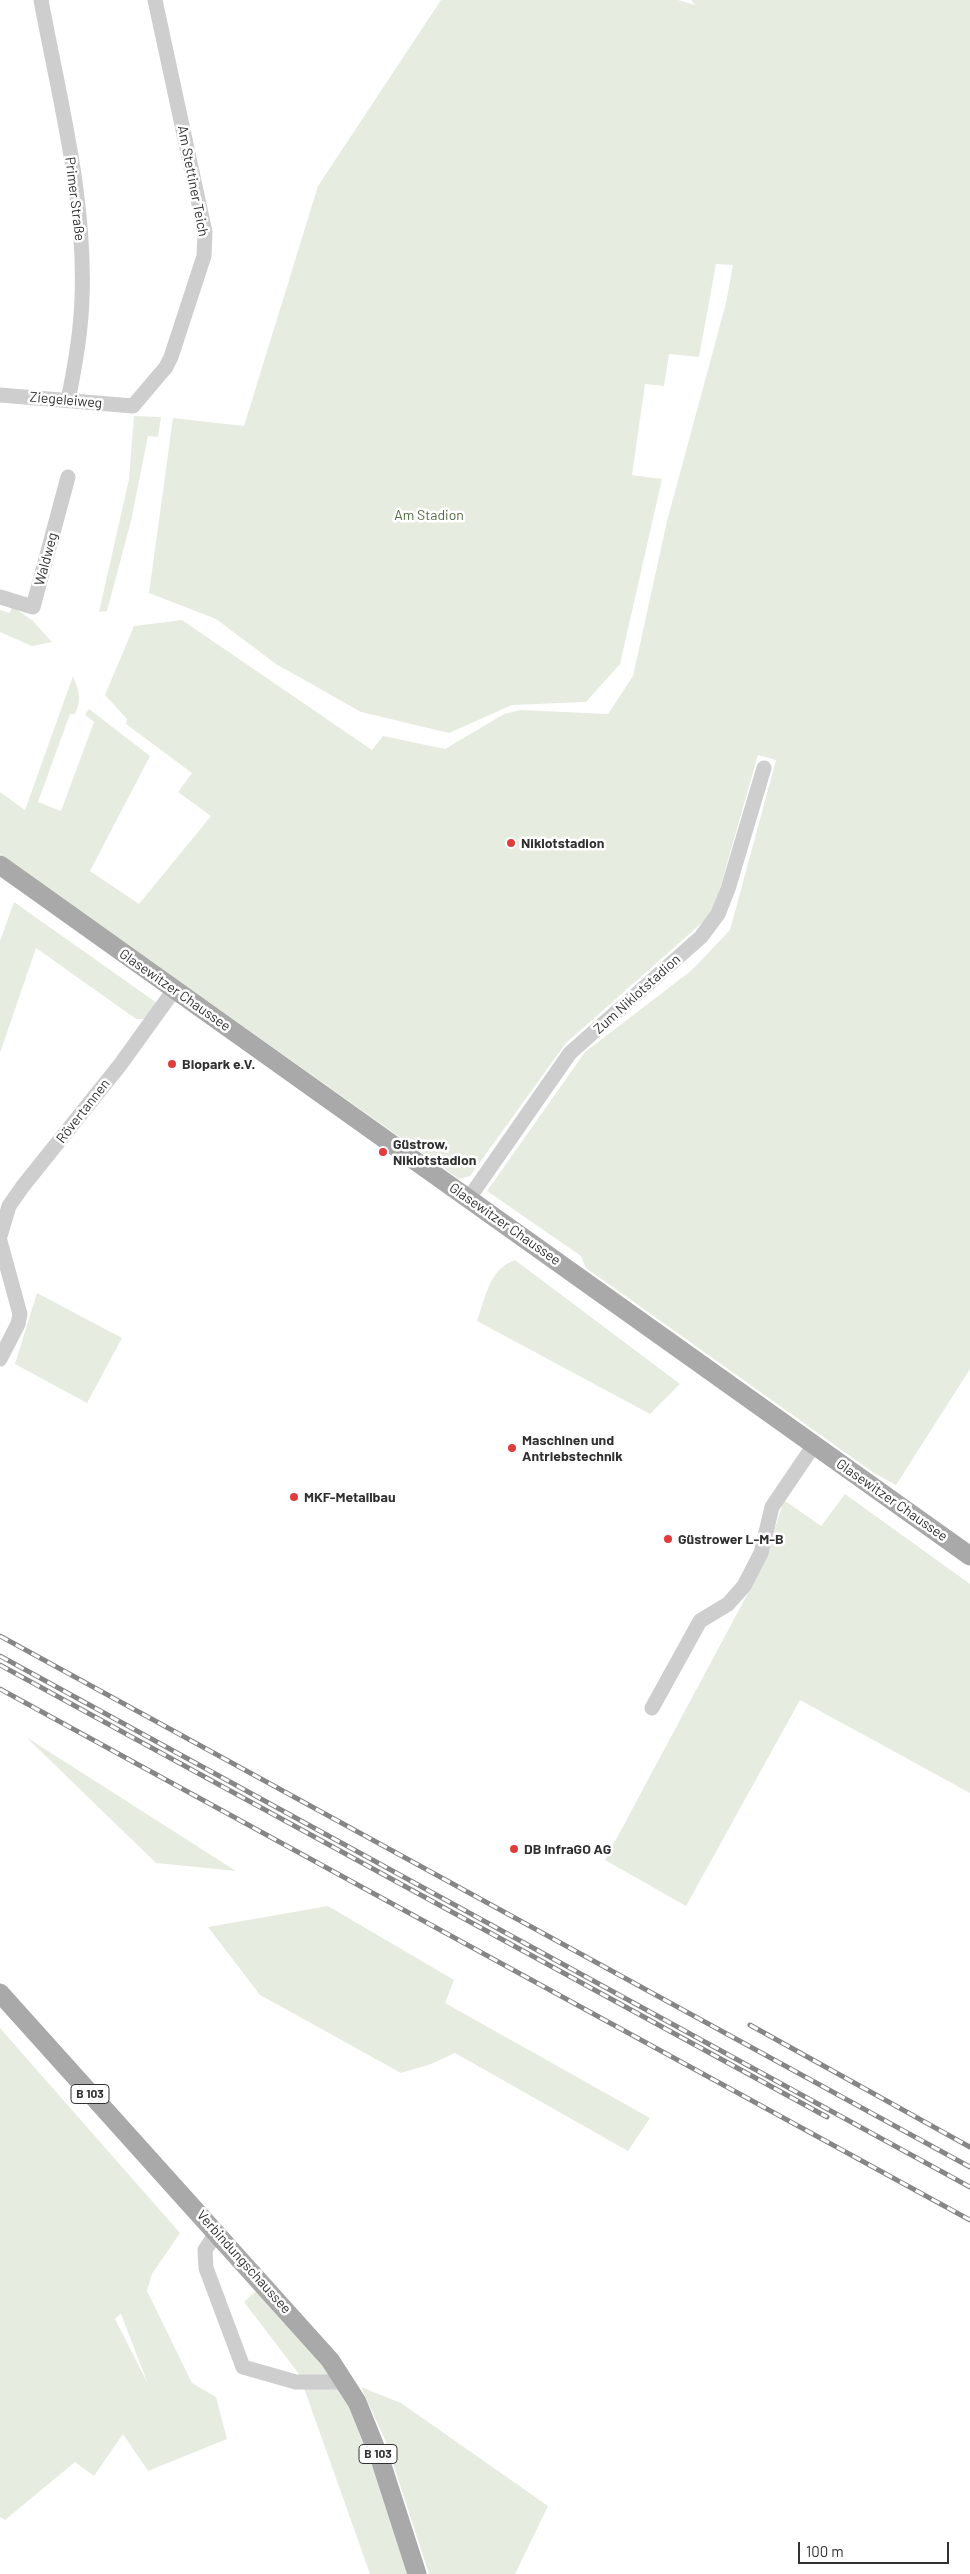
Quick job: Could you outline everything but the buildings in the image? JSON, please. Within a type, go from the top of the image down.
[{"type":"main road","name":"Glasewitzer Chaussee","points":[[0,865],[970,1556]]},
{"type":"main road","name":"Verbindungschaussee","points":[[0,1994],[317,2344],[345,2382],[358,2402],[380,2460],[418,2574]]},
{"type":"street","name":"Primer Straße","points":[[41,0],[76,188],[81,238],[82,299],[75,365],[68,400]]},
{"type":"street","name":"Am Stettiner Teich","points":[[133,406],[166,368],[171,357],[206,245],[205,232],[155,0]]},
{"type":"street","name":"Ziegeleiweg","points":[[0,395],[133,406]]},
{"type":"street","name":"Waldweg","points":[[0,597],[34,607],[68,478]]},
{"type":"street","name":"Zum Niklotstadion","points":[[469,1198],[570,1053],[701,938],[718,914],[764,768]]},
{"type":"street","name":"Rövertannen","points":[[0,1236],[9,1206],[23,1186],[120,1065],[174,990]]},
{"type":"street","points":[[0,1241],[20,1314],[18,1324],[0,1359]]},
{"type":"street","points":[[652,1708],[700,1621],[728,1604],[744,1586],[760,1553],[772,1506],[814,1445]]},
{"type":"street","points":[[217,2232],[205,2250],[206,2268],[243,2367],[296,2382],[345,2382]]},
{"type":"green space","name":"Am Stadion","points":[[441,0],[678,0],[695,5],[691,0],[970,0],[970,1369],[896,1485],[874,1473],[586,1268],[581,1256],[487,1191],[585,1052],[692,970],[730,930],[776,760],[758,755],[713,913],[566,1043],[470,1176],[459,1179],[0,854],[0,792],[25,810],[73,676],[79,695],[77,709],[75,714],[70,714],[38,802],[61,811],[94,722],[85,715],[89,709],[150,756],[90,871],[139,904],[211,816],[178,792],[192,773],[126,724],[127,719],[105,695],[134,626],[182,620],[372,750],[383,736],[445,749],[504,714],[521,710],[608,714],[633,676],[667,521],[726,303],[733,265],[716,264],[699,357],[669,354],[664,386],[645,384],[632,475],[662,479],[620,664],[586,702],[512,705],[449,733],[361,712],[276,664],[216,619],[149,593],[173,418],[244,426],[318,186]]},
{"type":"green space","points":[[134,416],[161,417],[158,437],[148,436],[131,521],[107,611],[99,612],[129,479]]},
{"type":"green space","points":[[12,606],[33,621],[52,642],[32,646],[0,632],[0,610],[10,613]]},
{"type":"green space","points":[[14,902],[157,1003],[144,1019],[136,1019],[36,948],[0,1053],[0,941]]},
{"type":"green space","points":[[515,1260],[680,1384],[650,1414],[477,1321],[494,1277],[506,1264]]},
{"type":"green space","points":[[37,1293],[122,1338],[87,1403],[15,1364]]},
{"type":"green space","points":[[845,1494],[970,1584],[970,1793],[800,1700],[686,1906],[605,1860],[763,1565],[784,1500],[821,1526]]},
{"type":"green space","points":[[26,1737],[236,1871],[156,1863]]},
{"type":"green space","points":[[328,1906],[454,1980],[445,2003],[650,2118],[628,2151],[455,2053],[431,2064],[401,2073],[260,1995],[208,1927]]},
{"type":"green space","points":[[0,2028],[180,2233],[152,2274],[147,2291],[192,2383],[216,2397],[227,2439],[148,2471],[123,2434],[94,2476],[75,2462],[5,2520],[0,2517]],"holes":[[[121,2314],[148,2384],[115,2319]]]},
{"type":"green space","points":[[256,2291],[323,2364],[344,2395],[375,2474],[407,2574],[370,2574],[299,2374],[244,2302]]},
{"type":"green space","points":[[361,2387],[401,2403],[548,2506],[515,2574],[429,2574],[386,2442]]},
{"type":"railway","points":[[0,1636],[970,2167]]},
{"type":"railway","points":[[0,1656],[970,2187]]},
{"type":"railway","points":[[0,1665],[827,2117]]},
{"type":"railway","points":[[0,1689],[970,2220]]},
{"type":"railway","points":[[750,2025],[970,2147]]},
{"type":"place","name":"Niklotstadion","points":[[511,843]]},
{"type":"place","name":"Biopark e.V.","points":[[172,1064]]},
{"type":"place","name":"Güstrow, Niklotstadion","points":[[383,1152]]},
{"type":"place","name":"Maschinen und Antriebstechnik","points":[[512,1448]]},
{"type":"place","name":"MKF-Metallbau","points":[[294,1497]]},
{"type":"place","name":"Güstrower L-M-B","points":[[668,1539]]},
{"type":"place","name":"DB InfraGO AG","points":[[514,1849]]}]
